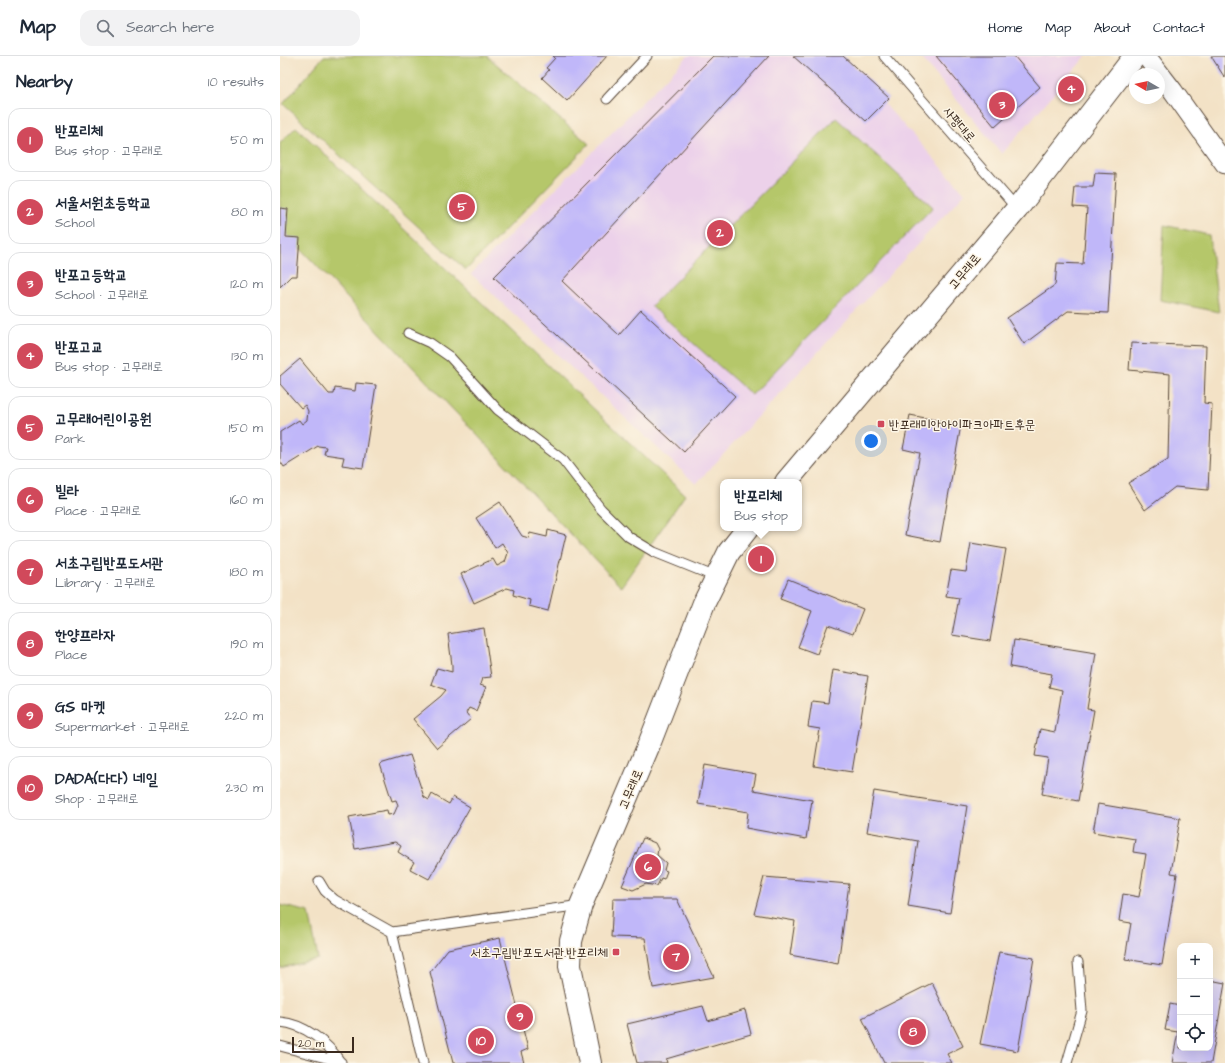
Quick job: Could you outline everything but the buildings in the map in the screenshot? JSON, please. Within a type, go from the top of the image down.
[{"type":"street","name":"고무래로","points":[[789,479],[1017,209],[1136,56]]},
{"type":"street","points":[[1146,56],[1173,90],[1225,164]]},
{"type":"street","name":"고무래로","points":[[590,1063],[570,966],[571,940],[581,905],[648,747],[704,602],[729,552],[746,531]]},
{"type":"lane","points":[[607,99],[647,56]]},
{"type":"lane","name":"사평대로","points":[[884,56],[1017,209]]},
{"type":"lane","points":[[408,333],[430,343],[450,357],[498,410],[536,437],[563,460],[601,510],[629,537],[654,552],[716,577]]},
{"type":"lane","points":[[319,881],[325,891],[335,900],[392,932],[581,905]]},
{"type":"lane","points":[[392,932],[423,1063]]},
{"type":"lane","points":[[1067,1063],[1082,1011],[1078,962]]},
{"type":"lane","points":[[280,1022],[287,1023],[312,1034],[329,1046],[341,1063]]},
{"type":"lane","points":[[280,1046],[341,1063]]},
{"type":"shaded area","points":[[688,56],[841,56],[965,193],[696,484],[471,274]]},
{"type":"shaded area","points":[[920,56],[1086,56],[1002,154]]},
{"type":"green space","points":[[324,56],[487,56],[589,144],[466,270],[283,104]]},
{"type":"green space","points":[[836,118],[933,207],[752,395],[651,306]]},
{"type":"green space","points":[[296,127],[685,495],[621,587],[280,227],[280,143]]},
{"type":"green space","points":[[1164,225],[1209,235],[1219,312],[1160,300]]},
{"type":"green space","points":[[280,905],[309,912],[318,959],[280,968]]},
{"type":"place","name":"반포고교","points":[[1071,89]]},
{"type":"place","name":"반포고등학교","points":[[1002,105]]},
{"type":"place","name":"고무래어린이공원","points":[[462,207]]},
{"type":"place","name":"서울서원초등학교","points":[[720,233]]},
{"type":"place","name":"반포래미안아이파크아파트후문","points":[[881,424]]},
{"type":"place","name":"반포리체","points":[[761,559]]},
{"type":"place","name":"빌라","points":[[648,867]]},
{"type":"place","name":"서초구립반포도서관.반포리체","points":[[616,952]]},
{"type":"place","name":"서초구립반포도서관","points":[[676,957]]},
{"type":"place","name":"GS 마켓","points":[[520,1017]]},
{"type":"place","name":"한양프라자","points":[[913,1032]]},
{"type":"place","name":"DADA(다다) 네일","points":[[481,1041]]}]
